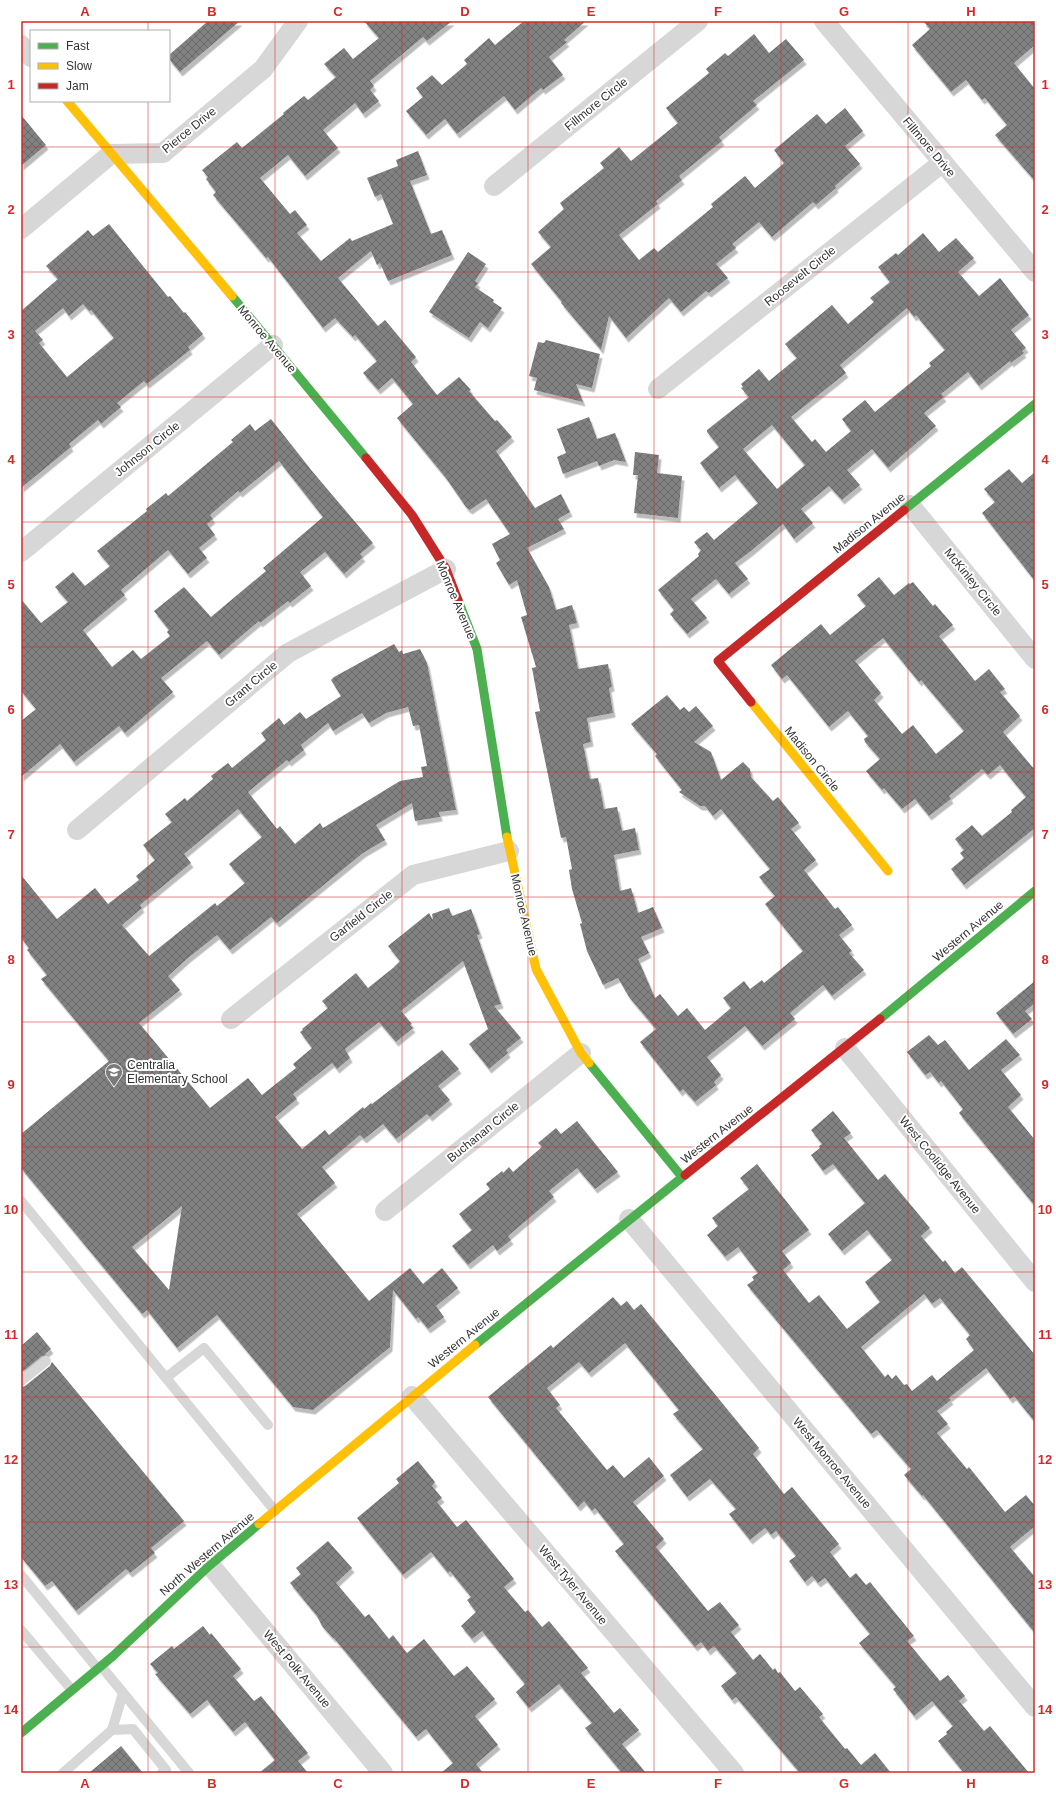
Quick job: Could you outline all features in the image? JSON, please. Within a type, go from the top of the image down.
[{"type":"street","name":"Pierce Drive","points":[[111,154],[163,153],[263,68],[298,21]]},
{"type":"street","name":"Fillmore Circle","points":[[494,186],[698,21]]},
{"type":"street","name":"Fillmore Drive","points":[[824,21],[1035,272]]},
{"type":"street","points":[[21,45],[30,56]]},
{"type":"street","name":"Monroe Avenue","points":[[68,102],[273,345],[412,515],[446,569],[477,649],[509,851],[536,969],[581,1053],[682,1177]]},
{"type":"street","points":[[21,229],[111,154]]},
{"type":"street","name":"Roosevelt Circle","points":[[658,389],[943,162]]},
{"type":"street","name":"Johnson Circle","points":[[21,552],[273,345]]},
{"type":"street","name":"Madison Avenue","points":[[718,661],[1035,404]]},
{"type":"street","name":"McKinley Circle","points":[[910,505],[1035,659]]},
{"type":"street","name":"Grant Circle","points":[[77,830],[288,653],[446,569]]},
{"type":"street","name":"Madison Circle","points":[[718,661],[888,871]]},
{"type":"street","name":"Garfield Circle","points":[[231,1019],[413,875],[509,851]]},
{"type":"street","name":"Western Avenue","points":[[412,1396],[629,1219],[845,1048],[1035,891]]},
{"type":"street","name":"West Coolidge Avenue","points":[[845,1048],[1035,1282]]},
{"type":"street","name":"Buchanan Circle","points":[[385,1211],[581,1053]]},
{"type":"street","name":"West Monroe Avenue","points":[[629,1219],[1035,1707]]},
{"type":"street","name":"North Western Avenue","points":[[21,1733],[99,1668],[210,1565],[412,1396]]},
{"type":"street","name":"West Tyler Avenue","points":[[412,1396],[734,1773]]},
{"type":"street","name":"West Polk Avenue","points":[[210,1565],[383,1773]]},
{"type":"lane","points":[[21,1201],[167,1377],[275,1511]]},
{"type":"lane","points":[[167,1377],[204,1348],[268,1425]]},
{"type":"lane","points":[[21,1381],[46,1361]]},
{"type":"lane","points":[[21,1576],[99,1668],[123,1693],[189,1773]]},
{"type":"lane","points":[[21,1630],[72,1690]]},
{"type":"lane","points":[[63,1773],[112,1730],[123,1693]]},
{"type":"lane","points":[[112,1730],[133,1729],[167,1772]]},
{"type":"building","points":[[208,21],[240,21],[180,72],[170,60],[170,54]]},
{"type":"building","points":[[364,21],[452,21],[427,41],[423,37],[370,81],[374,86],[370,90],[379,101],[363,114],[355,103],[323,130],[338,148],[305,176],[288,155],[260,178],[290,214],[295,210],[307,225],[297,233],[321,261],[350,238],[352,241],[393,224],[381,194],[375,197],[367,178],[398,166],[396,160],[418,151],[427,175],[410,181],[431,234],[442,230],[452,255],[388,281],[380,263],[377,265],[371,251],[338,278],[378,326],[385,320],[416,357],[411,362],[437,395],[459,377],[495,421],[497,420],[512,437],[496,451],[535,508],[561,494],[570,512],[558,519],[564,529],[527,548],[549,587],[556,610],[572,605],[577,623],[569,625],[578,669],[608,664],[612,687],[609,688],[613,713],[587,718],[591,742],[583,744],[590,779],[598,778],[604,809],[617,807],[622,831],[635,828],[639,850],[614,855],[620,891],[631,888],[638,913],[653,907],[662,928],[641,937],[649,953],[638,959],[655,998],[660,994],[678,1016],[687,1008],[705,1030],[731,1008],[723,998],[744,981],[750,989],[762,980],[764,983],[803,951],[765,904],[775,896],[759,877],[770,869],[721,809],[713,816],[705,806],[700,806],[679,792],[682,790],[655,756],[657,754],[631,724],[667,695],[680,710],[684,707],[689,712],[696,706],[713,726],[694,742],[711,752],[721,780],[743,762],[750,769],[751,777],[773,801],[778,797],[799,823],[791,829],[816,860],[804,870],[835,909],[838,907],[852,925],[839,935],[852,951],[849,953],[864,970],[832,996],[823,985],[790,1013],[795,1019],[762,1046],[745,1026],[707,1057],[721,1075],[714,1082],[716,1085],[695,1102],[683,1089],[680,1092],[640,1042],[656,1029],[629,997],[618,978],[603,985],[587,951],[580,924],[582,923],[572,889],[569,870],[572,869],[566,837],[561,838],[535,712],[540,711],[532,668],[536,667],[521,617],[527,615],[517,580],[509,585],[496,563],[500,560],[492,544],[510,534],[486,499],[470,510],[466,507],[446,478],[397,418],[413,404],[392,378],[378,390],[363,373],[377,361],[355,335],[353,337],[335,318],[323,328],[268,257],[266,258],[213,195],[216,192],[206,179],[208,177],[202,170],[237,142],[242,148],[304,96],[308,100],[336,77],[324,64],[344,48],[353,59],[379,38]]},
{"type":"building","points":[[524,21],[586,21],[564,40],[567,42],[549,57],[563,75],[543,90],[541,88],[515,110],[504,96],[457,134],[445,119],[426,135],[406,111],[423,97],[416,88],[432,75],[442,85],[467,64],[464,60],[489,38],[495,45]]},
{"type":"building","points":[[923,21],[1035,21],[1035,45],[1014,63],[1035,89],[1035,181],[995,135],[1007,125],[985,98],[982,100],[966,80],[951,92],[912,45],[930,29]]},
{"type":"building","points":[[754,34],[769,53],[786,39],[804,60],[753,101],[757,105],[719,137],[722,141],[679,176],[682,180],[656,201],[658,204],[619,235],[639,260],[654,248],[658,252],[713,207],[711,204],[745,176],[755,188],[784,163],[774,150],[817,114],[826,124],[845,108],[863,131],[845,146],[860,164],[816,205],[813,202],[772,237],[759,222],[732,244],[736,248],[716,264],[728,278],[709,293],[706,291],[681,312],[669,298],[626,338],[609,316],[601,350],[561,303],[562,302],[531,264],[551,247],[538,232],[564,209],[560,203],[604,168],[600,163],[619,147],[631,161],[678,123],[666,108],[709,73],[706,69],[725,53],[728,56]]},
{"type":"building","points":[[21,115],[46,145],[21,166]]},
{"type":"building","points":[[109,224],[168,297],[170,296],[203,334],[188,347],[190,350],[147,384],[144,381],[117,403],[121,407],[101,424],[98,420],[69,444],[71,447],[21,488],[21,311],[58,279],[46,266],[88,230],[93,236]],"holes":[[[83,304],[89,311],[91,310],[114,338],[67,377],[39,343],[43,340],[35,331],[63,308],[69,316]]]},
{"type":"building","points":[[923,233],[939,252],[956,238],[974,258],[958,272],[979,296],[1000,278],[1029,315],[1011,330],[1026,348],[1022,351],[1024,353],[1011,363],[1010,361],[979,386],[968,372],[941,394],[944,397],[924,413],[936,426],[888,468],[872,449],[847,470],[860,485],[842,500],[829,486],[801,509],[813,523],[794,539],[783,524],[735,563],[748,579],[729,594],[716,579],[691,599],[707,618],[687,634],[670,614],[674,610],[658,590],[699,556],[698,554],[701,550],[694,542],[707,532],[714,540],[758,503],[735,475],[719,488],[700,463],[719,447],[707,430],[749,397],[741,388],[743,387],[741,384],[759,369],[769,381],[797,358],[785,344],[832,305],[848,324],[874,302],[870,298],[890,282],[878,267],[896,253],[898,255]],"holes":[[[907,308],[914,317],[916,315],[945,350],[929,363],[931,366],[875,412],[865,400],[842,419],[851,431],[826,452],[815,439],[812,442],[791,417],[846,373],[840,365]],[[772,425],[805,465],[777,489],[743,449]]]},
{"type":"building","points":[[468,252],[486,264],[475,281],[478,283],[475,287],[494,300],[493,302],[502,308],[488,328],[480,322],[469,338],[429,312]]},
{"type":"building","points":[[546,340],[600,354],[592,388],[576,384],[583,402],[534,390],[537,378],[529,376],[538,342],[544,343]]},
{"type":"building","points":[[589,417],[597,439],[615,433],[626,462],[614,460],[599,466],[597,461],[563,474],[557,457],[566,453],[557,429]]},
{"type":"building","points":[[271,419],[312,471],[373,543],[360,554],[363,557],[344,574],[325,552],[300,572],[311,586],[290,603],[288,601],[260,623],[259,621],[219,655],[207,641],[161,678],[173,692],[125,733],[119,726],[74,762],[60,744],[21,777],[21,721],[36,709],[21,691],[21,599],[41,623],[68,602],[55,587],[73,572],[85,586],[110,566],[97,551],[147,511],[146,509],[166,493],[168,496],[233,442],[231,440],[250,424],[255,431]],"holes":[[[279,461],[323,517],[263,568],[266,571],[211,617],[184,587],[154,611],[169,630],[167,632],[170,636],[141,659],[133,650],[112,667],[83,630],[125,595],[121,590],[168,550],[188,574],[207,558],[199,548],[215,535],[207,524],[213,519],[210,515],[238,491],[240,493]]]},
{"type":"building","points":[[635,452],[659,455],[657,473],[682,476],[678,518],[634,513],[638,475],[633,475]]},
{"type":"building","points":[[1009,469],[1022,483],[1035,472],[1035,581],[982,513],[995,502],[984,489]]},
{"type":"building","points":[[879,577],[894,595],[909,583],[910,584],[913,582],[933,606],[935,604],[953,625],[939,636],[975,681],[989,669],[1005,689],[1000,692],[1020,716],[1003,732],[1035,770],[1035,828],[964,885],[951,869],[964,858],[960,853],[964,850],[955,839],[972,825],[982,836],[1012,812],[1011,810],[1026,797],[1000,765],[988,775],[982,769],[949,796],[951,799],[929,816],[915,799],[902,809],[884,788],[882,790],[866,771],[880,759],[865,742],[864,739],[868,736],[848,711],[829,727],[787,675],[782,679],[771,665],[821,624],[830,635],[866,606],[857,595]],"holes":[[[883,638],[919,682],[921,680],[964,731],[936,754],[913,725],[902,734],[874,700],[881,693],[855,661]]]},
{"type":"building","points":[[394,644],[399,652],[402,650],[403,654],[420,649],[427,663],[456,810],[439,812],[440,817],[415,821],[412,803],[376,825],[385,840],[363,853],[277,923],[271,917],[230,950],[217,935],[188,958],[168,976],[180,990],[139,1023],[210,1108],[248,1078],[262,1095],[296,1068],[293,1064],[312,1048],[300,1032],[328,1008],[322,1001],[356,973],[368,988],[400,961],[388,946],[429,913],[433,920],[432,914],[449,908],[452,916],[471,909],[480,934],[477,935],[501,1004],[494,1006],[521,1038],[506,1050],[508,1053],[489,1069],[469,1044],[488,1029],[463,961],[401,1011],[412,1024],[410,1025],[413,1028],[396,1042],[379,1022],[345,1049],[350,1058],[337,1069],[332,1063],[293,1094],[297,1099],[275,1117],[302,1149],[325,1130],[329,1135],[363,1107],[364,1109],[371,1103],[372,1104],[442,1050],[459,1069],[438,1086],[450,1100],[430,1117],[427,1114],[396,1139],[383,1124],[364,1139],[360,1135],[322,1167],[335,1183],[297,1214],[369,1301],[410,1268],[423,1284],[442,1268],[458,1288],[436,1306],[444,1317],[428,1329],[418,1317],[416,1319],[393,1290],[390,1347],[313,1410],[293,1407],[217,1315],[177,1348],[147,1310],[142,1314],[21,1168],[21,1134],[109,1061],[41,979],[47,975],[27,950],[29,948],[21,938],[21,875],[57,919],[95,888],[108,904],[139,880],[136,876],[155,860],[143,845],[172,822],[165,814],[185,798],[187,801],[213,779],[211,776],[228,763],[232,768],[266,740],[261,733],[279,718],[284,725],[300,712],[306,719],[341,696],[331,680]],"holes":[[[408,707],[413,726],[419,725],[427,766],[421,767],[423,777],[400,781],[323,828],[320,823],[295,844],[280,826],[277,829],[248,792],[287,760],[289,762],[304,750],[301,745],[328,723],[333,731],[362,713],[369,723],[386,713]],[[238,809],[262,837],[229,864],[245,883],[217,906],[215,903],[149,956],[122,925],[142,908],[140,905],[191,863],[184,854]],[[182,1206],[169,1290],[132,1247]]]},
{"type":"building","points":[[1035,981],[1035,1003],[1025,1011],[1032,1019],[1013,1034],[996,1013]]},
{"type":"building","points":[[929,1035],[938,1045],[945,1040],[969,1070],[1006,1039],[1020,1055],[1001,1070],[1021,1095],[1008,1107],[1035,1140],[1035,1206],[959,1113],[963,1109],[941,1081],[939,1083],[930,1072],[925,1075],[907,1052]]},
{"type":"building","points":[[833,1111],[851,1133],[844,1138],[878,1180],[885,1174],[930,1228],[921,1236],[943,1262],[945,1260],[955,1273],[962,1267],[1035,1355],[1035,1422],[1014,1396],[1010,1399],[986,1368],[949,1398],[951,1400],[937,1411],[948,1424],[937,1433],[967,1469],[969,1467],[1005,1512],[1026,1495],[1035,1506],[1035,1526],[1010,1547],[1035,1577],[1035,1633],[923,1495],[922,1496],[904,1475],[911,1469],[877,1430],[871,1434],[747,1285],[754,1280],[752,1277],[758,1273],[738,1247],[725,1257],[707,1235],[718,1226],[712,1218],[749,1189],[740,1178],[757,1164],[809,1230],[782,1251],[791,1263],[783,1270],[809,1303],[819,1295],[847,1329],[880,1302],[865,1282],[892,1260],[867,1230],[842,1251],[828,1234],[865,1203],[833,1164],[823,1171],[811,1155],[820,1148],[819,1146],[822,1144],[811,1130]],"holes":[[[924,1294],[932,1304],[940,1298],[970,1335],[966,1339],[974,1350],[937,1381],[932,1375],[912,1391],[907,1384],[904,1385],[896,1375],[892,1379],[888,1374],[885,1377],[861,1347]]]},
{"type":"building","points":[[577,1121],[618,1172],[595,1189],[577,1168],[549,1191],[554,1197],[508,1236],[511,1240],[497,1251],[493,1245],[468,1265],[452,1246],[472,1230],[459,1214],[490,1189],[486,1184],[502,1171],[503,1173],[509,1167],[513,1172],[542,1147],[538,1143],[556,1128],[561,1134]]},
{"type":"building","points":[[613,1297],[621,1306],[627,1301],[634,1310],[641,1304],[759,1448],[753,1454],[784,1494],[792,1487],[839,1544],[830,1552],[850,1578],[856,1573],[866,1585],[870,1582],[914,1636],[907,1641],[940,1681],[948,1675],[965,1696],[959,1701],[984,1731],[990,1726],[1029,1773],[964,1773],[938,1741],[947,1734],[946,1732],[953,1726],[932,1701],[914,1716],[893,1689],[896,1687],[859,1643],[870,1634],[825,1578],[818,1583],[812,1576],[805,1582],[789,1561],[796,1556],[776,1531],[771,1535],[765,1528],[750,1540],[729,1514],[736,1509],[710,1479],[687,1497],[670,1475],[703,1449],[673,1414],[679,1410],[625,1343],[589,1373],[579,1362],[547,1388],[560,1405],[556,1408],[607,1470],[613,1465],[624,1478],[649,1457],[664,1476],[633,1502],[664,1539],[656,1547],[708,1611],[720,1602],[739,1625],[731,1632],[753,1660],[760,1654],[773,1670],[775,1668],[778,1673],[780,1672],[795,1691],[800,1687],[823,1714],[819,1717],[845,1749],[847,1748],[861,1765],[875,1753],[891,1773],[800,1773],[736,1697],[732,1700],[721,1686],[737,1673],[714,1646],[708,1651],[701,1642],[695,1647],[615,1551],[624,1544],[595,1508],[592,1511],[584,1501],[578,1507],[488,1397],[551,1345],[553,1348]]},
{"type":"building","points":[[37,1332],[51,1349],[45,1354],[46,1355],[42,1356],[21,1373],[21,1346]]},
{"type":"building","points":[[52,1362],[184,1521],[151,1548],[155,1553],[130,1573],[126,1569],[76,1611],[52,1581],[45,1586],[21,1557],[21,1387],[25,1386],[50,1366]]},
{"type":"building","points":[[418,1461],[435,1482],[432,1486],[442,1498],[437,1502],[457,1527],[466,1520],[514,1579],[504,1587],[525,1612],[528,1610],[542,1627],[549,1621],[588,1668],[581,1673],[614,1713],[620,1708],[639,1730],[622,1744],[646,1773],[622,1773],[585,1728],[592,1723],[559,1684],[529,1708],[516,1692],[525,1684],[482,1631],[472,1639],[461,1626],[476,1612],[467,1600],[471,1597],[450,1571],[448,1573],[431,1552],[403,1575],[357,1518],[399,1483],[396,1479]]},
{"type":"building","points":[[328,1541],[352,1568],[336,1583],[365,1617],[369,1614],[389,1639],[393,1635],[407,1653],[424,1639],[454,1676],[467,1666],[495,1699],[475,1716],[498,1745],[476,1764],[483,1773],[441,1773],[453,1763],[426,1729],[416,1737],[334,1638],[322,1626],[317,1616],[290,1583],[301,1574],[296,1568]]},
{"type":"building","points":[[203,1626],[210,1635],[211,1633],[241,1669],[233,1676],[254,1701],[261,1696],[308,1753],[298,1761],[308,1773],[259,1773],[275,1760],[245,1722],[233,1732],[207,1700],[190,1714],[155,1674],[158,1673],[150,1664],[172,1646],[174,1649]]},
{"type":"building","points":[[121,1746],[143,1773],[89,1773]]},
{"type":"traffic: fast","points":[[232,296],[366,458]]},
{"type":"traffic: fast","points":[[904,510],[1035,404]]},
{"type":"traffic: fast","points":[[458,600],[477,649],[507,837]]},
{"type":"traffic: fast","points":[[880,1019],[1035,891]]},
{"type":"traffic: fast","points":[[589,1063],[682,1177]]},
{"type":"traffic: fast","points":[[475,1345],[685,1175]]},
{"type":"traffic: fast","points":[[21,1733],[113,1656],[210,1565],[259,1524]]},
{"type":"traffic: slow","points":[[68,102],[232,296]]},
{"type":"traffic: slow","points":[[751,702],[888,871]]},
{"type":"traffic: slow","points":[[507,837],[536,969],[581,1053],[589,1063]]},
{"type":"traffic: slow","points":[[259,1524],[475,1345]]},
{"type":"traffic: jam","points":[[366,458],[412,515],[446,569],[458,600]]},
{"type":"traffic: jam","points":[[751,702],[718,661],[904,510]]},
{"type":"traffic: jam","points":[[685,1175],[880,1019]]},
{"type":"place","name":"Centralia Elementary School","points":[[114,1087]]}]
